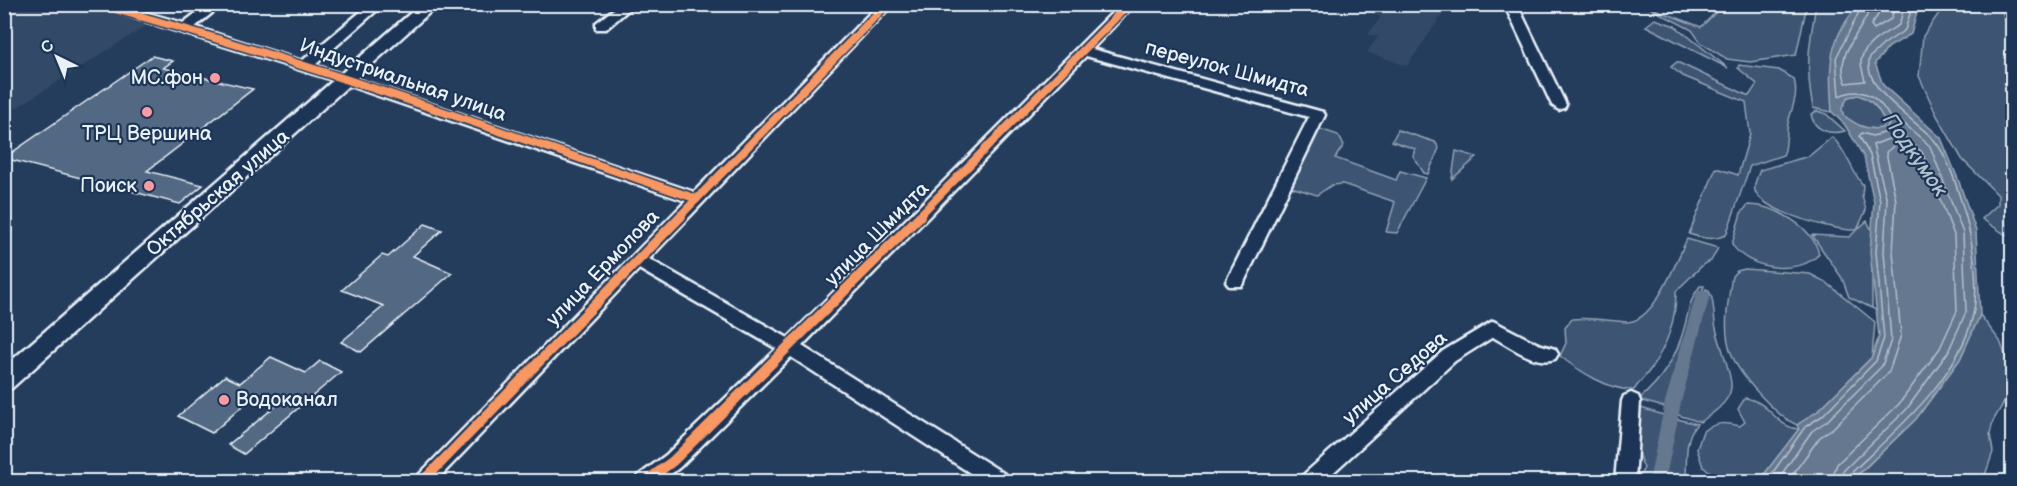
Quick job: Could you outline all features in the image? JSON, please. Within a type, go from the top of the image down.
[{"type":"main road","name":"Октябрьская улица","points":[[4,381],[431,4]]},
{"type":"street","name":"Индустриальная улица","points":[[96,4],[185,28],[305,66],[696,199]]},
{"type":"street","points":[[185,28],[217,4]]},
{"type":"street","points":[[305,66],[378,4]]},
{"type":"street","points":[[601,26],[629,4]]},
{"type":"street","name":"улица Ермолова","points":[[422,482],[887,4]]},
{"type":"street","name":"улица Шмидта","points":[[645,482],[673,461],[789,347],[1129,4]]},
{"type":"street","points":[[1510,4],[1560,105]]},
{"type":"street","name":"переулок Шмидта","points":[[1084,51],[1318,115],[1235,282]]},
{"type":"street","points":[[638,260],[789,347],[1001,482]]},
{"type":"street","name":"улица Седова","points":[[1309,482],[1449,357],[1493,328],[1533,350],[1549,354]]},
{"type":"street","points":[[1625,482],[1631,401]]},
{"type":"shaded area","points":[[8,4],[75,5],[152,22],[5,115],[5,6]]},
{"type":"shaded area","points":[[1378,5],[1449,5],[1407,66],[1367,52],[1378,37],[1368,34],[1381,17],[1372,13]]},
{"type":"shaded area","points":[[1644,5],[1701,27],[1719,9],[1708,5],[1758,5],[1772,10],[1775,5],[1807,5],[1796,55],[1750,62],[1727,59],[1701,43],[1692,30]]},
{"type":"shaded area","points":[[1816,5],[1859,5],[1846,27],[1837,55],[1832,85],[1832,112],[1813,108],[1809,81],[1809,56]]},
{"type":"shaded area","points":[[1977,5],[2000,5],[2008,30],[2012,35],[2012,239],[1982,219],[1998,204],[1998,195],[1962,159],[1936,114],[1919,76],[1923,36],[1944,6],[1976,9]]},
{"type":"shaded area","points":[[1655,19],[1675,26],[1728,68],[1646,26]]},
{"type":"shaded area","points":[[1677,62],[1749,96],[1757,84],[1738,68],[1739,65],[1779,70],[1794,79],[1795,98],[1783,155],[1750,166],[1726,235],[1717,238],[1703,238],[1689,234],[1716,168],[1738,175],[1750,134],[1746,102],[1683,76],[1671,67]]},
{"type":"shaded area","points":[[1858,95],[1867,99],[1878,109],[1885,122],[1882,128],[1861,126],[1843,115],[1842,108],[1848,97]]},
{"type":"shaded area","points":[[1817,111],[1826,114],[1845,131],[1828,132],[1819,128],[1811,114]]},
{"type":"shaded area","points":[[1320,129],[1338,135],[1344,145],[1335,158],[1396,180],[1400,171],[1426,178],[1397,233],[1386,232],[1395,202],[1343,184],[1332,185],[1317,195],[1291,187]]},
{"type":"shaded area","points":[[1398,130],[1435,142],[1439,148],[1428,174],[1424,173],[1413,156],[1415,149],[1392,141]]},
{"type":"shaded area","points":[[1832,137],[1863,185],[1862,195],[1866,210],[1857,230],[1819,224],[1787,214],[1763,200],[1755,190],[1760,170],[1809,156]]},
{"type":"shaded area","points":[[1456,151],[1477,157],[1452,179]]},
{"type":"shaded area","points":[[1748,205],[1770,209],[1791,219],[1809,235],[1819,254],[1810,261],[1787,267],[1774,267],[1749,260],[1732,244],[1741,213]]},
{"type":"shaded area","points":[[1867,221],[1872,231],[1872,308],[1878,311],[1849,297],[1842,278],[1812,235],[1849,237]]},
{"type":"shaded area","points":[[1687,239],[1718,248],[1711,261],[1704,264],[1676,291],[1673,321],[1667,340],[1652,367],[1634,390],[1605,384],[1585,374],[1560,356],[1566,343],[1565,328],[1572,319],[1627,322],[1647,312],[1671,275]]},
{"type":"shaded area","points":[[1745,269],[1810,274],[1827,283],[1875,322],[1872,357],[1818,411],[1797,425],[1773,409],[1748,381],[1731,354],[1726,327],[1732,276],[1737,271]]},
{"type":"shaded area","points":[[1700,286],[1704,286],[1668,408],[1638,400],[1655,384],[1673,357],[1682,336],[1692,300]]},
{"type":"shaded area","points":[[1706,289],[1711,295],[1716,328],[1730,376],[1731,388],[1727,399],[1715,412],[1700,422],[1672,413]]},
{"type":"shaded area","points":[[1980,315],[2000,341],[2012,373],[2007,397],[1993,421],[1990,434],[1993,452],[1983,481],[1851,482],[1916,419],[1960,359]]},
{"type":"shaded area","points":[[1745,398],[1761,404],[1784,424],[1799,429],[1759,481],[1724,481],[1703,467],[1697,449],[1703,431],[1708,428],[1717,424],[1740,426],[1745,422],[1738,409]]},
{"type":"shaded area","points":[[1641,408],[1670,417],[1655,481],[1637,481],[1644,468],[1635,438],[1636,423]]},
{"type":"shaded area","points":[[1677,419],[1697,424],[1688,442],[1686,478],[1685,481],[1662,481]]},
{"type":"water","name":"Подкумок","points":[[1859,5],[1919,5],[1911,34],[1889,47],[1875,63],[1883,85],[1941,138],[1976,231],[1980,315],[1960,359],[1916,419],[1851,481],[1759,481],[1799,429],[1797,425],[1818,411],[1872,357],[1879,336],[1870,252],[1874,202],[1864,157],[1845,125],[1832,112],[1830,81],[1832,54],[1841,30]],"holes":[[[1858,95],[1871,102],[1880,113],[1885,122],[1882,128],[1861,126],[1843,115],[1842,108],[1848,97]]]},
{"type":"building","name":"ТРЦ Вершина","points":[[152,56],[173,61],[163,68],[253,89],[147,171],[203,185],[180,204],[4,158]]},
{"type":"building","points":[[425,224],[442,230],[413,256],[452,273],[361,352],[341,342],[384,306],[342,290],[382,255],[388,257]]},
{"type":"building","points":[[271,357],[306,373],[320,361],[341,372],[244,454],[228,445],[277,405],[257,393],[212,433],[178,416],[225,376],[240,383]]},
{"type":"waterway","points":[[1657,482],[1673,402],[1703,295]]},
{"type":"cycle path","points":[[96,4],[185,28],[322,72],[697,199]]},
{"type":"cycle path","points":[[422,482],[887,4]]},
{"type":"cycle path","points":[[645,482],[673,461],[799,338],[1129,4]]},
{"type":"place","name":"МС.фон","points":[[215,78]]},
{"type":"place","name":"ТРЦ Вершина","points":[[147,112]]},
{"type":"place","name":"Поиск","points":[[149,186]]},
{"type":"place","name":"Водоканал","points":[[224,400]]}]
